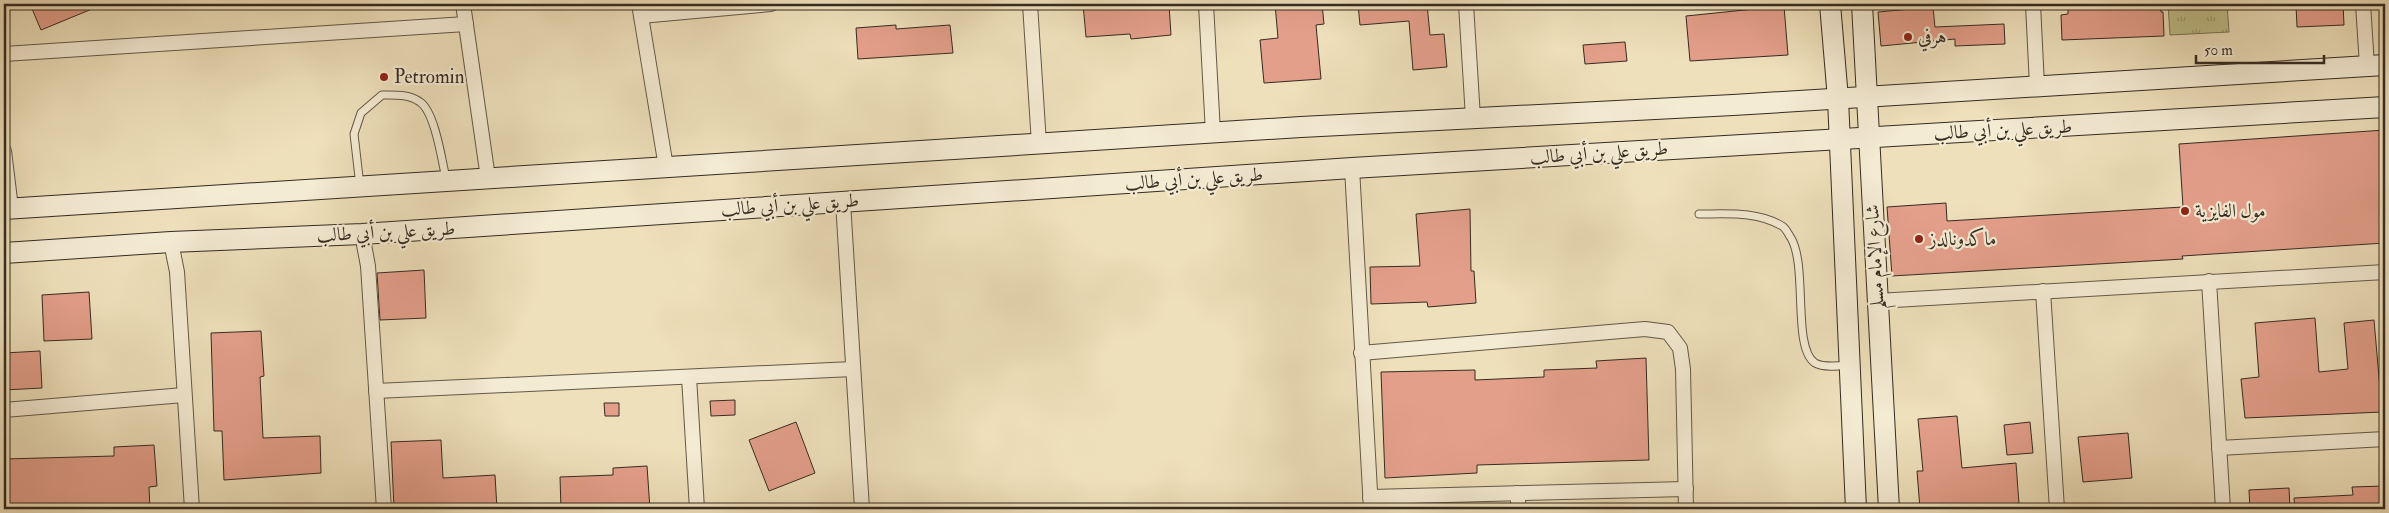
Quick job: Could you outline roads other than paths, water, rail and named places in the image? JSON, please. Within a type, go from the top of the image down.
[{"type":"main road","name":"شارع الإمام مسلم","points":[[1830,4],[1838,99],[1856,509]]},
{"type":"main road","name":"شارع الإمام مسلم","points":[[1862,4],[1889,509]]},
{"type":"main road","points":[[8,209],[1213,133],[1838,99],[2376,65]]},
{"type":"main road","name":"طريق علي بن أبي طالب","points":[[4,253],[171,242],[362,234],[1352,168],[2385,107]]},
{"type":"street","points":[[463,4],[488,178]]},
{"type":"street","points":[[666,167],[640,10],[771,4]]},
{"type":"street","points":[[1030,4],[1038,144]]},
{"type":"street","points":[[1206,4],[1213,133]]},
{"type":"street","points":[[1466,4],[1473,118]]},
{"type":"street","points":[[2033,4],[2037,86]]},
{"type":"street","points":[[2363,4],[2376,65]]},
{"type":"street","points":[[4,54],[466,24]]},
{"type":"street","points":[[4,151],[8,209]]},
{"type":"street","points":[[1352,168],[1370,503],[1517,493],[1686,489]]},
{"type":"street","points":[[843,202],[862,509]]},
{"type":"street","points":[[362,234],[368,266],[384,509]]},
{"type":"street","points":[[171,242],[177,272],[192,509]]},
{"type":"street","points":[[1877,301],[2385,272]]},
{"type":"street","points":[[2209,281],[2223,509]]},
{"type":"street","points":[[2043,291],[2057,509]]},
{"type":"street","points":[[1361,353],[1645,329],[1668,332],[1680,348],[1683,369],[1686,509]]},
{"type":"street","points":[[376,391],[853,369]]},
{"type":"street","points":[[689,377],[697,509]]},
{"type":"street","points":[[4,410],[184,395]]},
{"type":"street","points":[[2219,448],[2385,439]]},
{"type":"street","points":[[1517,493],[1519,509]]},
{"type":"lane","points":[[360,186],[354,134],[361,113],[382,94],[402,94],[422,102],[435,128],[447,181]]},
{"type":"lane","points":[[1699,214],[1734,214],[1763,217],[1784,227],[1797,248],[1801,277],[1805,351],[1815,363],[1831,366],[1850,365]]},
{"type":"place","name":"هرفي","points":[[1908,37]]},
{"type":"place","name":"Petromin","points":[[384,77]]},
{"type":"place","name":"مول الفايزية","points":[[2185,211]]},
{"type":"place","name":"ماكدونالدز","points":[[1919,239]]}]
